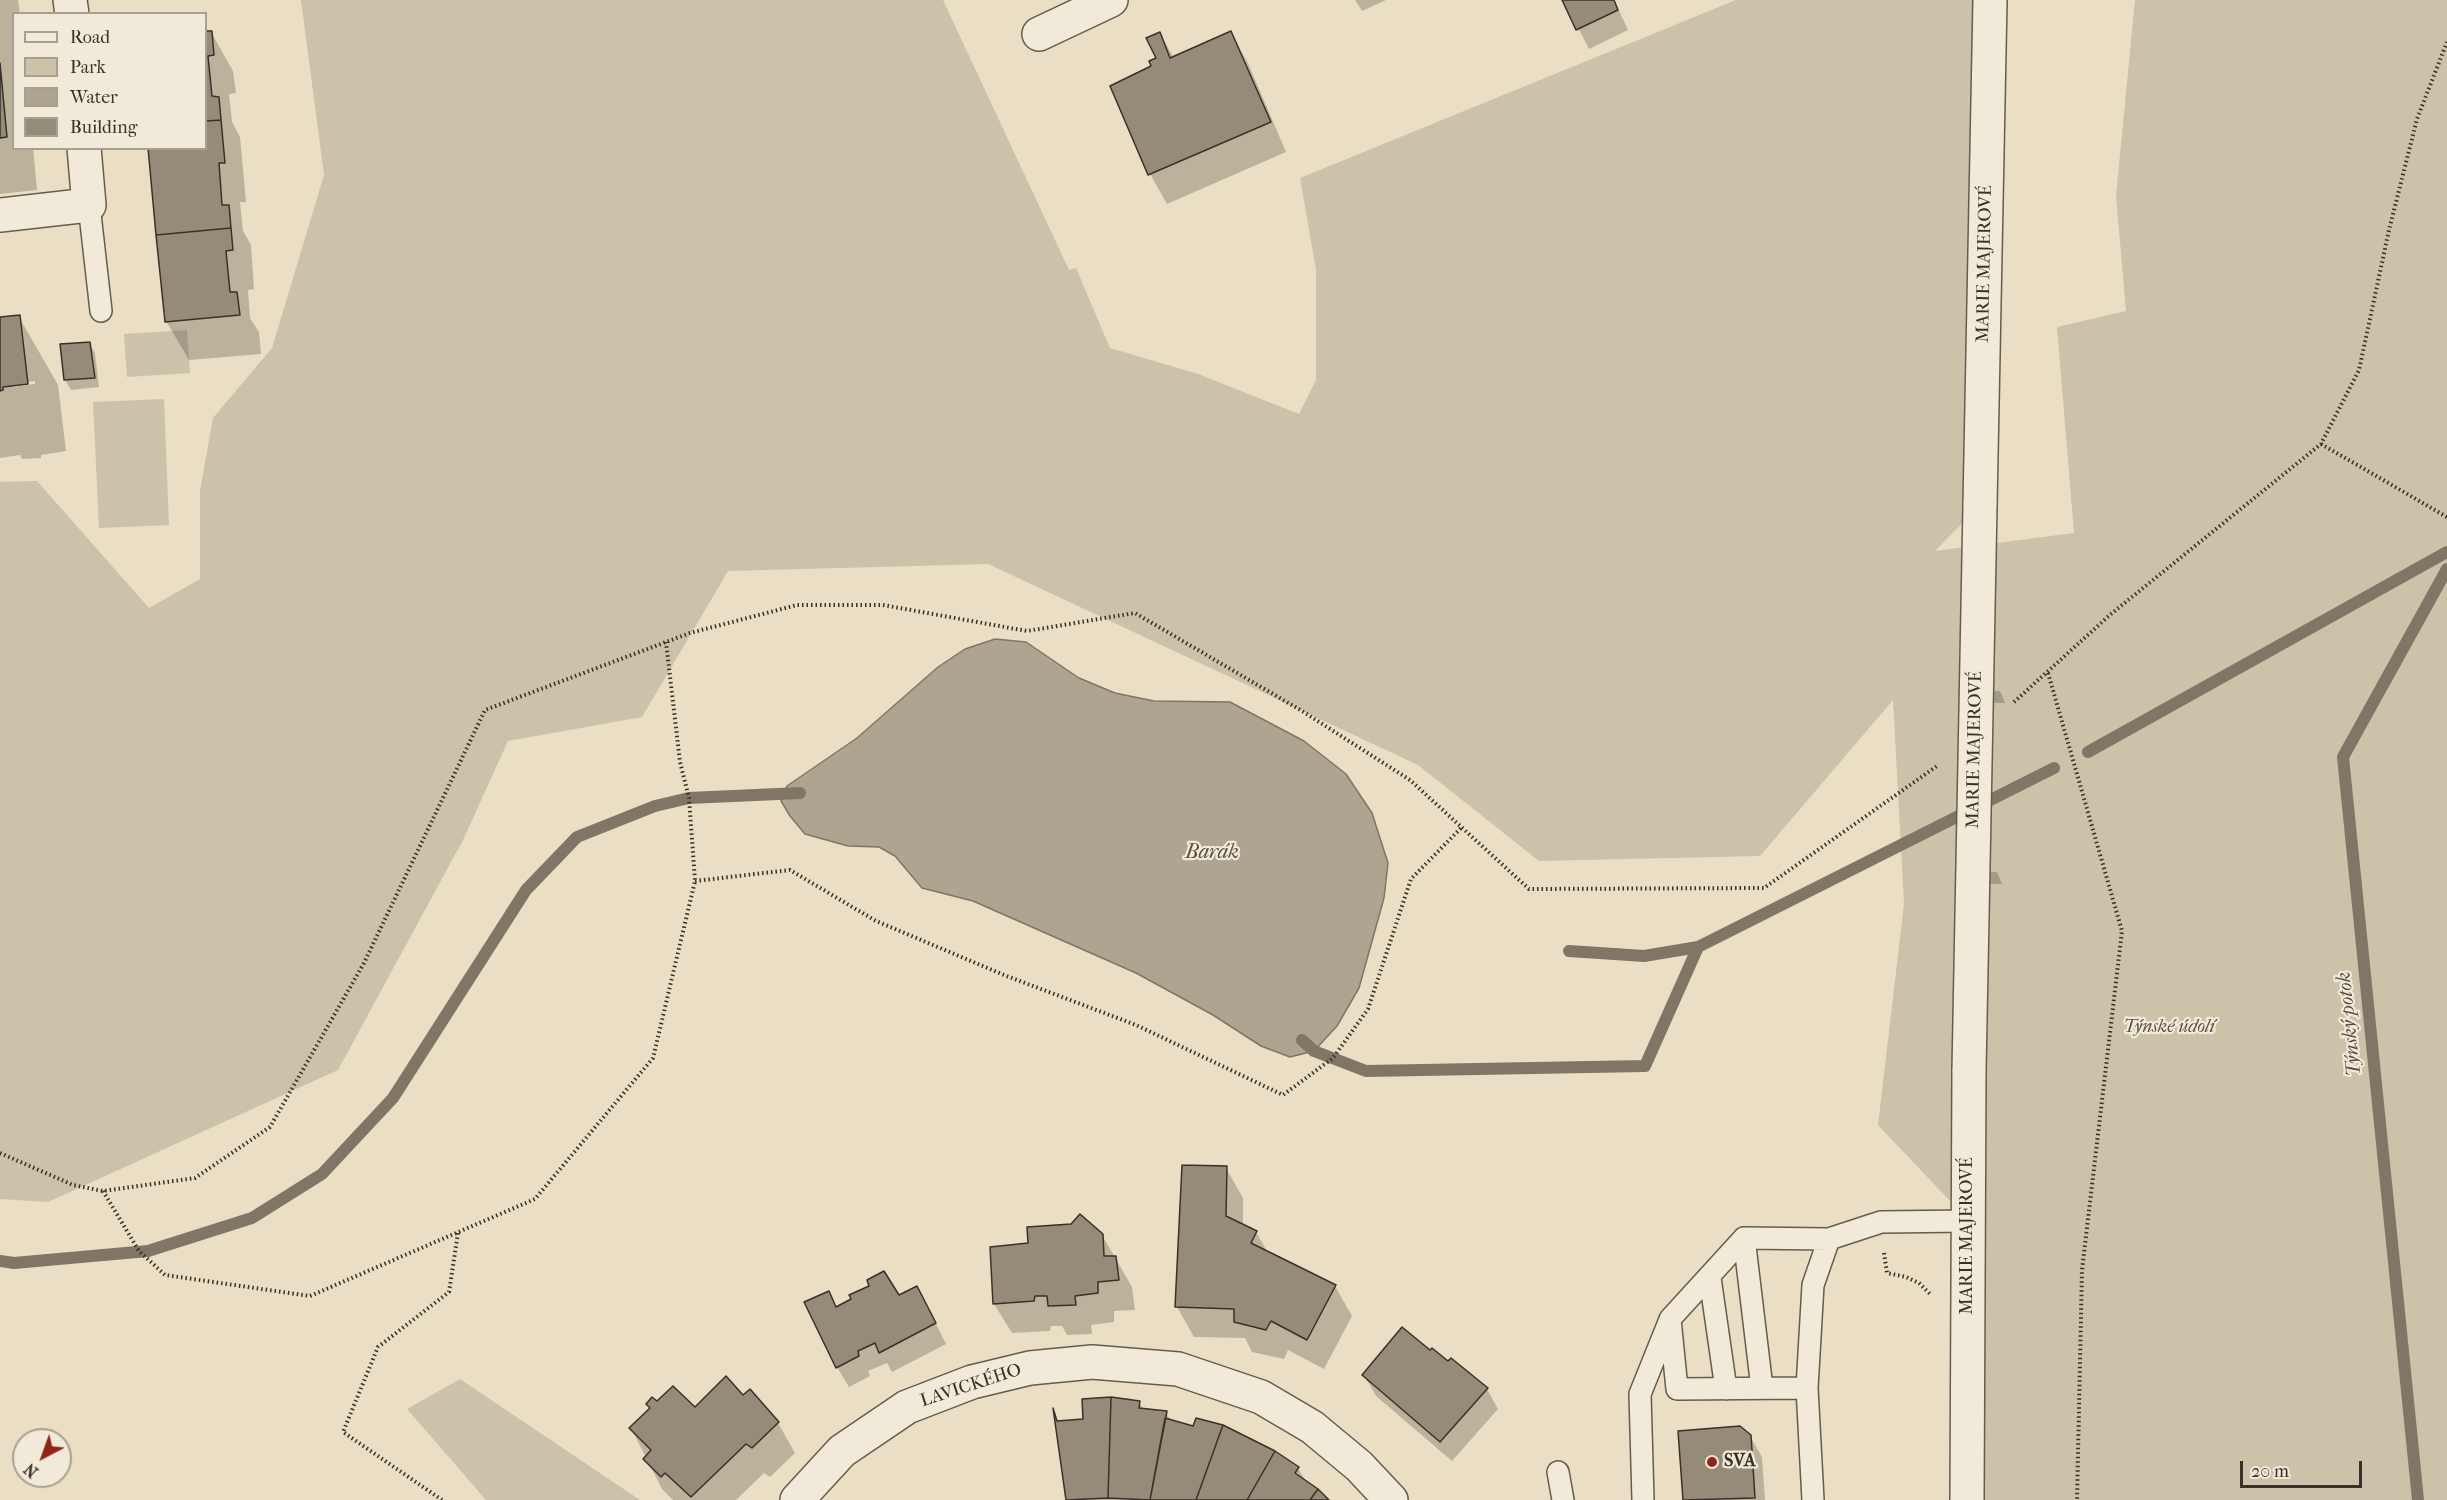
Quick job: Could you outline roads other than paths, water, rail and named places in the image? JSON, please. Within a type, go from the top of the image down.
[{"type":"street","points":[[1039,34],[1111,0]]},
{"type":"street","name":"MARIE MAJEROVÉ","points":[[1967,1500],[1969,1070],[1990,0]]},
{"type":"street","points":[[0,215],[89,205],[84,150]]},
{"type":"street","name":"LAVICKÉHO","points":[[797,1500],[842,1451],[907,1407],[972,1382],[1030,1368],[1092,1362],[1178,1370],[1261,1397],[1312,1427],[1359,1466],[1391,1500]]},
{"type":"lane","points":[[89,205],[101,311]]},
{"type":"lane","points":[[1744,1238],[1828,1239],[1881,1222],[1969,1221]]},
{"type":"lane","points":[[1643,1500],[1640,1394],[1670,1319],[1710,1278],[1744,1238]]},
{"type":"lane","points":[[1744,1238],[1761,1388]]},
{"type":"lane","points":[[1814,1500],[1807,1388],[1813,1285],[1828,1239]]},
{"type":"lane","points":[[1710,1278],[1726,1389]]},
{"type":"lane","points":[[1670,1319],[1677,1389],[1807,1388]]},
{"type":"lane","points":[[1558,1472],[1563,1500]]},
{"type":"water","name":"Barák","points":[[995,639],[1026,642],[1079,678],[1115,693],[1154,701],[1230,702],[1304,741],[1346,774],[1372,813],[1388,863],[1384,898],[1359,988],[1337,1026],[1314,1051],[1290,1057],[1261,1046],[1213,1015],[1136,973],[973,901],[922,888],[895,856],[879,847],[848,846],[805,834],[790,816],[781,801],[787,786],[857,738],[938,667],[965,649]]},
{"type":"waterway","points":[[2088,752],[2447,552]]},
{"type":"waterway","name":"Týnský potok","points":[[2418,1500],[2343,757],[2447,569]]},
{"type":"waterway","points":[[1569,951],[1644,956],[1698,947],[2054,768]]},
{"type":"waterway","points":[[0,1261],[14,1263],[148,1251],[252,1218],[322,1174],[393,1098],[526,890],[577,837],[655,806],[689,798],[800,793]]},
{"type":"waterway","points":[[1302,1040],[1314,1051],[1366,1071],[1645,1066],[1698,947]]},
{"type":"place","name":"SVA","points":[[1712,1462]]},
{"type":"park label","name":"Týnské údolí","points":[[2169,1028]]}]
